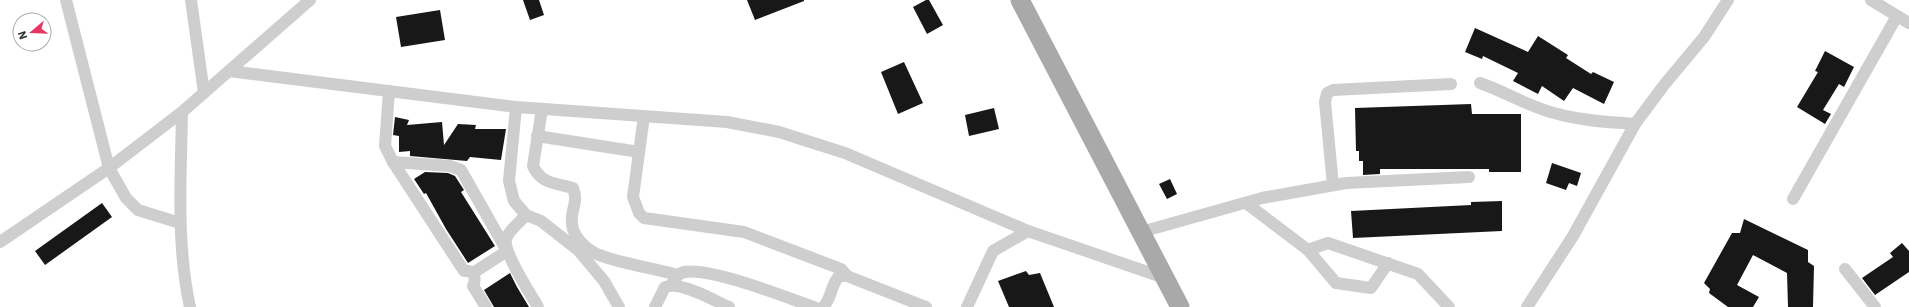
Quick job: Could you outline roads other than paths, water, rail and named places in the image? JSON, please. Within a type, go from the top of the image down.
[{"type":"main road","points":[[1020,0],[1180,307]]},
{"type":"street","points":[[66,0],[109,168],[126,198],[138,210],[180,223]]},
{"type":"street","points":[[191,0],[204,93]]},
{"type":"street","points":[[0,242],[109,168],[182,112],[310,0]]},
{"type":"street","points":[[1527,307],[1573,236],[1635,124],[1664,85],[1704,37],[1728,0]]},
{"type":"street","points":[[1871,0],[1909,22]]},
{"type":"street","points":[[1793,199],[1897,16]]},
{"type":"street","points":[[229,71],[516,107],[727,122],[779,132],[844,153],[1028,230],[1165,278]]},
{"type":"street","points":[[1480,83],[1558,114],[1585,119],[1635,124]]},
{"type":"street","points":[[1333,185],[1325,102],[1327,93],[1332,90],[1451,84]]},
{"type":"street","points":[[389,91],[384,146],[464,271],[469,271],[472,273]]},
{"type":"street","points":[[516,107],[509,181],[514,201],[526,215],[541,221],[578,250],[604,281],[619,307]]},
{"type":"street","points":[[542,109],[533,166],[537,174],[542,179],[573,188],[576,201],[571,223],[575,235],[584,246],[598,255],[674,280],[681,286],[729,307]]},
{"type":"street","points":[[182,112],[180,223],[184,279],[190,307]]},
{"type":"street","points":[[644,116],[634,197],[639,213],[644,218],[744,232],[840,269],[847,276]]},
{"type":"street","points":[[537,136],[639,152]]},
{"type":"street","points":[[393,162],[450,166],[461,170],[538,307]]},
{"type":"street","points":[[1141,232],[1262,198],[1333,185],[1346,183],[1469,177]]},
{"type":"street","points":[[1246,203],[1308,250],[1336,283],[1371,288],[1388,263]]},
{"type":"street","points":[[507,251],[506,240],[508,236],[526,215]]},
{"type":"street","points":[[967,307],[993,251],[1028,230]]},
{"type":"street","points":[[1308,250],[1328,242],[1418,274],[1449,307]]},
{"type":"street","points":[[472,273],[507,251]]},
{"type":"street","points":[[1845,269],[1875,307]]},
{"type":"street","points":[[655,307],[665,287],[684,272],[718,275],[814,307]]},
{"type":"street","points":[[472,273],[475,282],[473,286],[486,307]]},
{"type":"street","points":[[823,307],[828,302],[835,281],[839,276],[847,276],[926,307]]}]
